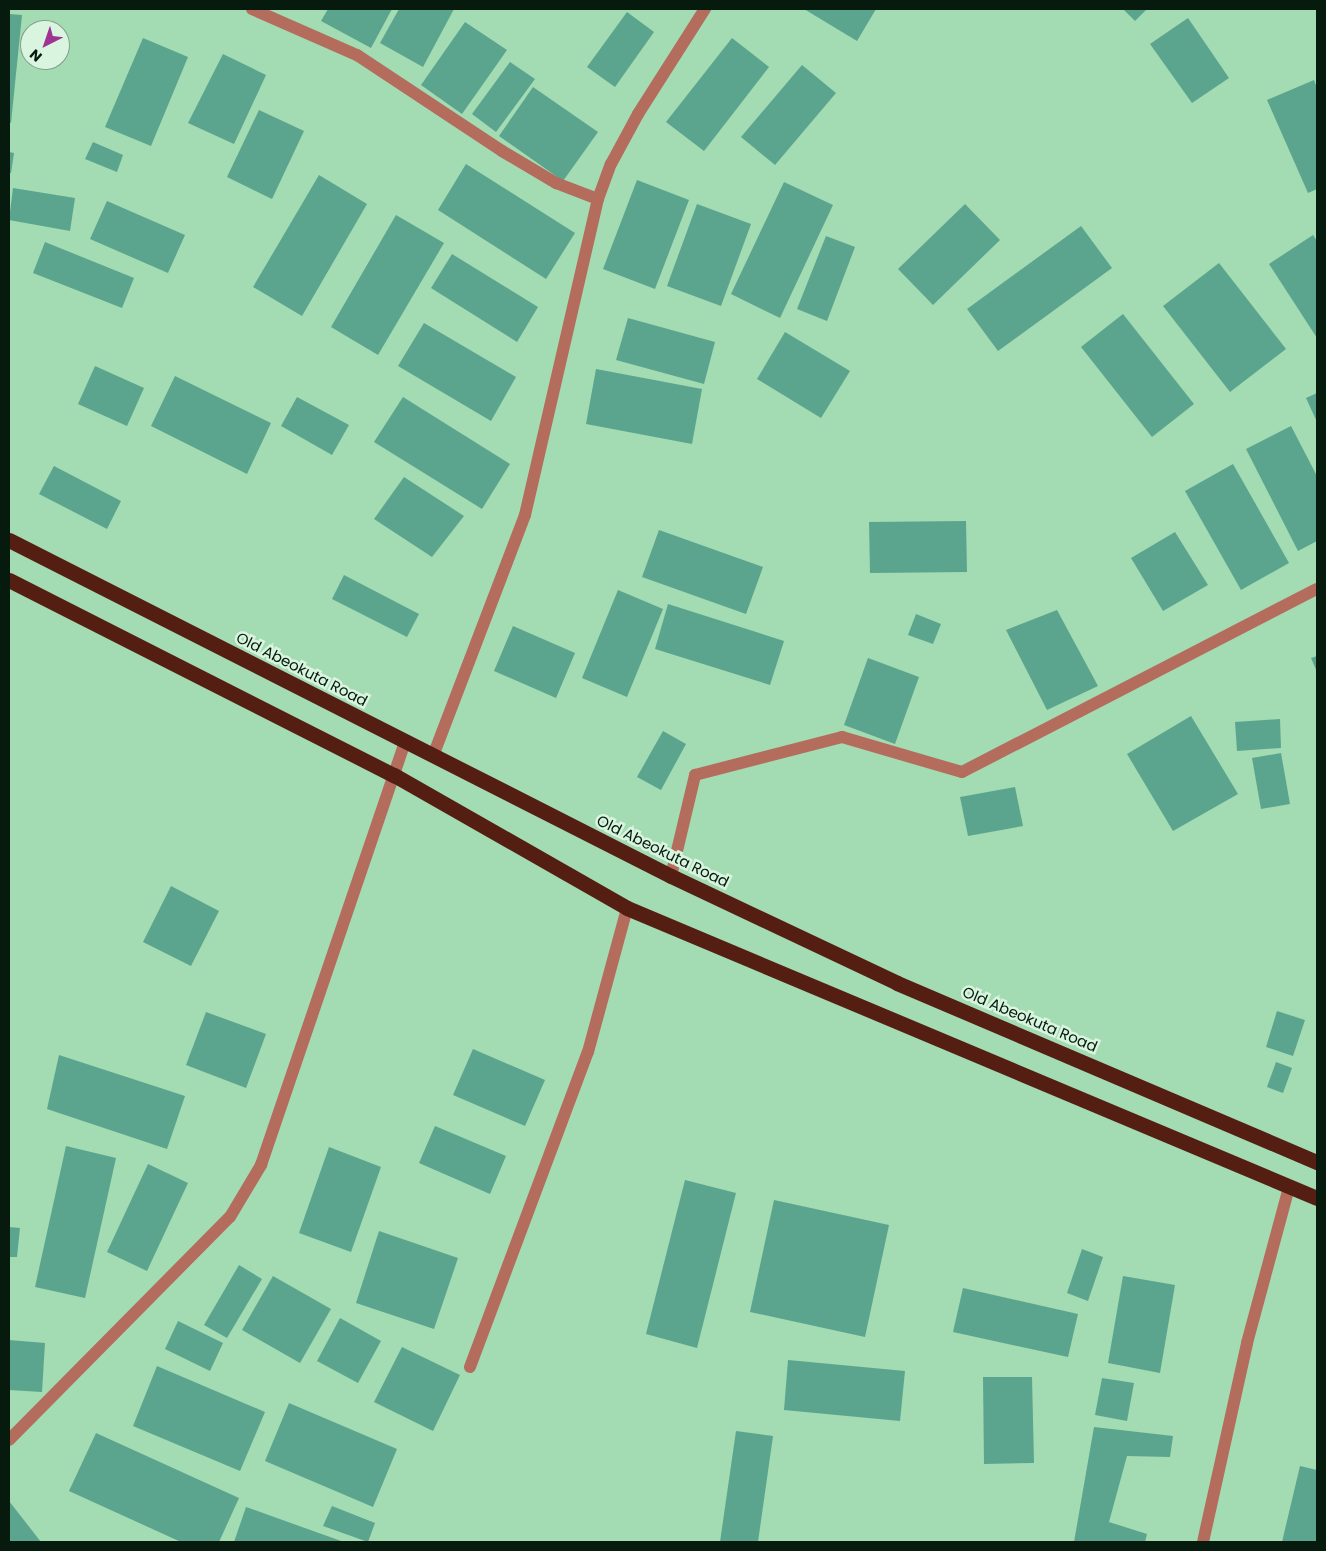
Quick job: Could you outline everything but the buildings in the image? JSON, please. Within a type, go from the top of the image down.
[{"type":"highway","name":"Old Abeokuta Road","points":[[9,540],[671,876],[897,983],[1317,1162]]},
{"type":"highway","points":[[9,580],[394,775],[627,908],[894,1018],[1317,1198]]},
{"type":"street","points":[[252,9],[357,54],[517,160],[556,183],[598,199]]},
{"type":"street","points":[[433,756],[525,515],[598,199],[611,164],[638,114],[705,9]]},
{"type":"street","points":[[671,876],[694,775],[842,737],[962,772],[1317,588]]},
{"type":"street","points":[[9,1440],[230,1216],[261,1165],[405,741]]},
{"type":"street","points":[[470,1367],[588,1052],[627,908]]},
{"type":"street","points":[[1203,1542],[1247,1344],[1289,1187]]}]
